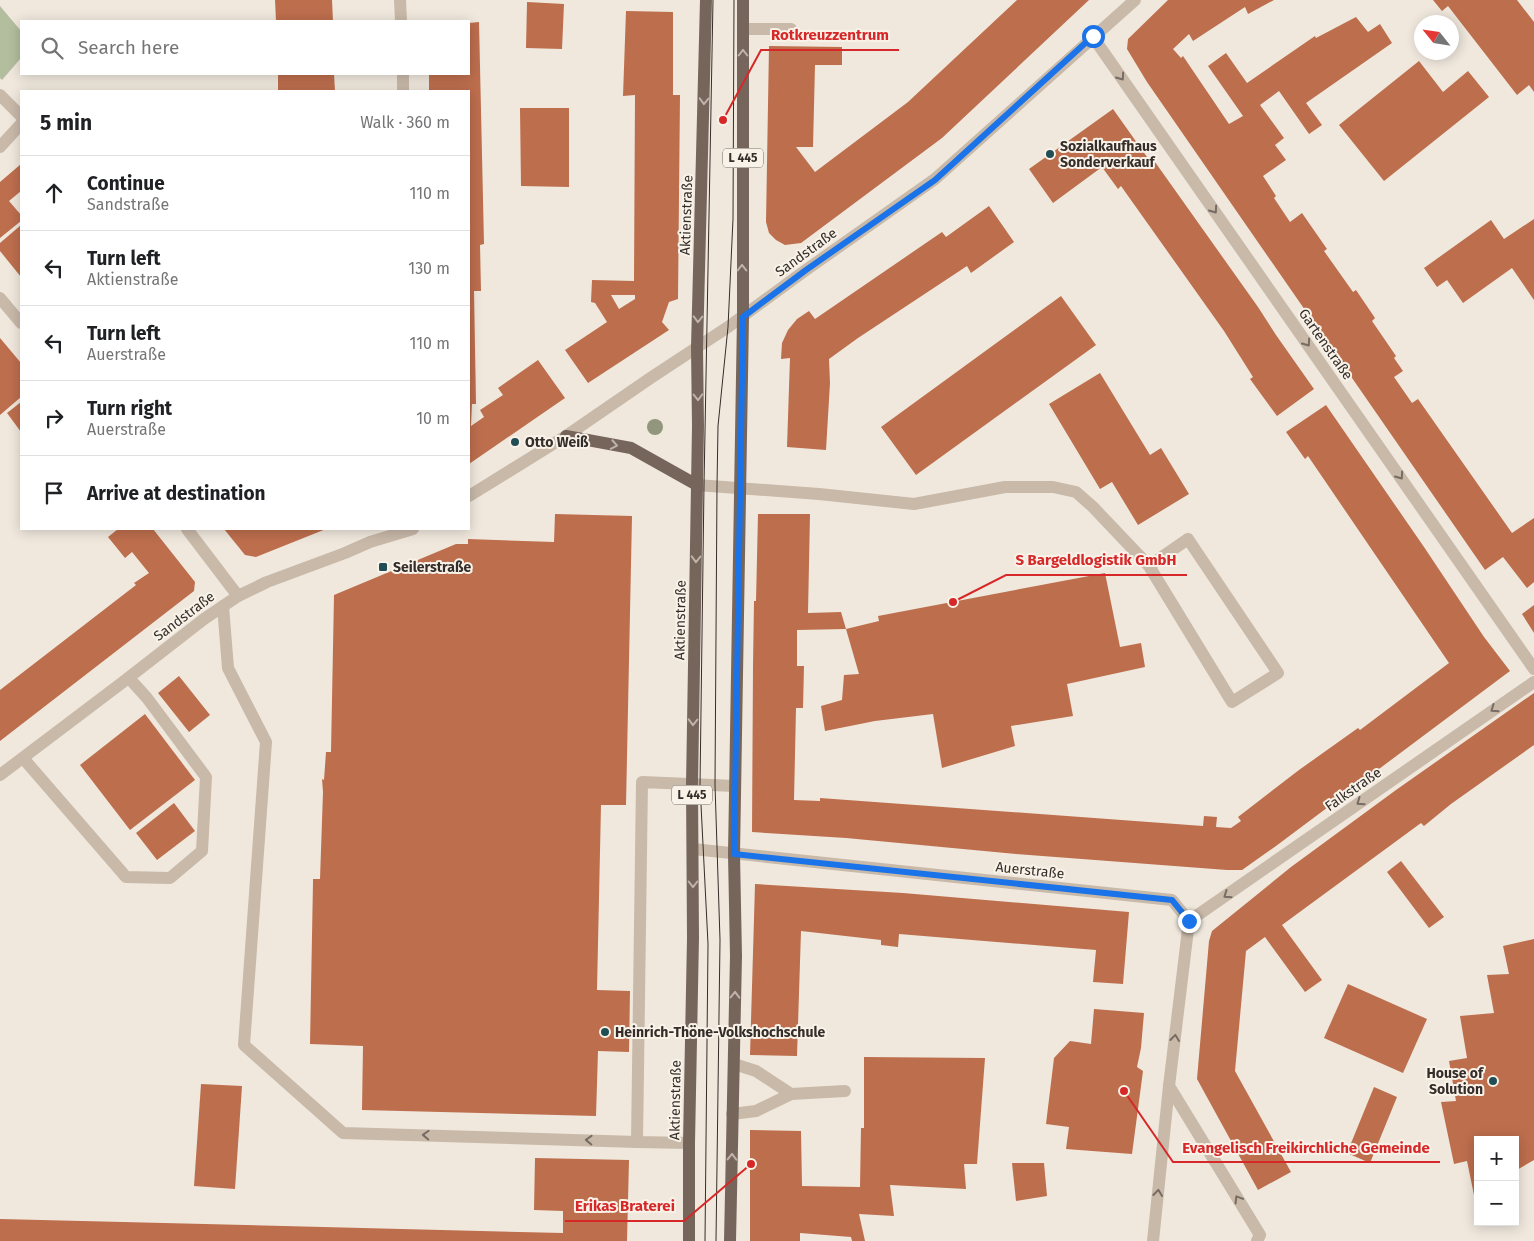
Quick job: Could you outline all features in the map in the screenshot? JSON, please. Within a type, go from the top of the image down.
[{"type":"main road","name":"Aktienstraße","points":[[689,1241],[697,348],[706,0]]},
{"type":"main road","name":"L 445","points":[[730,1241],[736,956],[734,854],[743,317],[743,0]]},
{"type":"main road","points":[[566,436],[631,448],[697,485]]},
{"type":"street","points":[[400,0],[401,20]]},
{"type":"street","name":"Sandstraße","points":[[470,495],[566,436],[743,317],[806,270],[935,180],[1135,0]]},
{"type":"street","points":[[743,29],[791,29]]},
{"type":"street","name":"Gartenstraße","points":[[1093,36],[1534,668]]},
{"type":"street","points":[[403,75],[403,90]]},
{"type":"street","points":[[0,95],[20,115]]},
{"type":"street","points":[[0,147],[20,125]]},
{"type":"street","points":[[0,298],[20,322]]},
{"type":"street","points":[[697,485],[914,504],[1005,487],[1053,487],[1076,492],[1093,506],[1148,566],[1232,702],[1278,673],[1188,539],[1148,566]]},
{"type":"street","points":[[188,530],[238,596]]},
{"type":"street","name":"Sandstraße","points":[[0,775],[204,619],[238,596],[267,582],[370,542],[410,530]]},
{"type":"street","points":[[223,606],[228,668],[266,742],[244,1045],[343,1132],[689,1143]]},
{"type":"street","points":[[23,758],[126,877],[170,878],[202,851],[206,777],[147,698],[129,678]]},
{"type":"street","name":"Falkstraße","points":[[1189,921],[1534,682]]},
{"type":"street","points":[[637,1142],[642,782],[735,786]]},
{"type":"street","name":"Auerstraße","points":[[693,849],[1172,900],[1189,921]]},
{"type":"street","points":[[1153,1241],[1189,921]]},
{"type":"street","points":[[734,1064],[756,1071],[791,1094]]},
{"type":"street","points":[[1169,1086],[1260,1235],[1257,1241]]},
{"type":"street","points":[[732,1114],[756,1111],[791,1094],[845,1091]]},
{"type":"green space","points":[[0,6],[20,30],[20,59],[2,80],[0,78]]},
{"type":"building","points":[[275,0],[332,0],[333,20],[276,20]]},
{"type":"building","points":[[1017,0],[1089,0],[942,138],[801,243],[785,245],[769,233],[766,222],[769,46],[842,47],[842,65],[815,65],[813,147],[796,147],[815,172],[908,102]]},
{"type":"building","points":[[1168,0],[1274,0],[1248,14],[1245,7],[1193,41],[1189,34],[1173,49],[1181,58],[1183,56],[1229,124],[1243,116],[1208,66],[1226,53],[1247,83],[1315,36],[1316,38],[1356,17],[1368,32],[1380,24],[1392,43],[1306,103],[1322,125],[1309,134],[1279,91],[1260,105],[1284,138],[1275,145],[1286,160],[1263,176],[1276,196],[1274,198],[1290,222],[1302,213],[1327,249],[1324,251],[1353,292],[1356,290],[1375,318],[1372,321],[1396,356],[1394,358],[1403,371],[1394,377],[1412,403],[1418,399],[1512,533],[1534,518],[1534,582],[1527,588],[1503,557],[1485,570],[1147,82],[1127,49],[1128,39]]},
{"type":"building","points":[[1433,0],[1517,0],[1534,22],[1534,92],[1529,85],[1517,95],[1459,20],[1459,15],[1455,15],[1448,6],[1442,11]]},
{"type":"building","points":[[527,2],[564,4],[562,49],[526,48]]},
{"type":"building","points":[[626,11],[673,12],[673,95],[680,95],[678,299],[669,302],[662,322],[669,330],[588,383],[565,350],[607,322],[595,303],[591,302],[592,280],[634,281],[635,95],[623,96]],"holes":[[[611,295],[635,295],[635,299],[619,309]]]},
{"type":"building","points":[[479,22],[484,244],[480,245],[481,291],[474,291],[476,404],[472,404],[471,426],[484,417],[480,410],[503,395],[498,388],[538,360],[565,398],[470,463],[470,90],[429,90],[429,75],[470,75],[470,23]]},
{"type":"building","points":[[1419,61],[1443,92],[1468,71],[1489,97],[1384,181],[1339,125]]},
{"type":"building","points":[[278,75],[334,75],[335,90],[278,90]]},
{"type":"building","points":[[520,108],[569,108],[569,187],[521,186]]},
{"type":"building","points":[[1113,109],[1152,164],[1155,162],[1314,389],[1277,416],[1250,379],[1253,377],[1224,331],[1121,186],[1118,189],[1102,167],[1053,203],[1029,169]]},
{"type":"building","points":[[20,165],[20,192],[9,201],[20,214],[20,222],[0,238],[0,182]]},
{"type":"building","points":[[989,206],[1014,242],[971,273],[967,266],[829,359],[830,383],[826,450],[787,447],[790,358],[781,359],[782,343],[788,330],[797,319],[809,311],[815,319],[942,232],[946,237]]},
{"type":"building","points":[[1534,219],[1534,300],[1512,268],[1463,303],[1447,280],[1437,287],[1424,268],[1491,220],[1504,239]]},
{"type":"building","points":[[20,226],[20,276],[0,251],[0,243]]},
{"type":"building","points":[[1061,296],[1096,345],[916,475],[881,427]]},
{"type":"building","points":[[0,338],[20,362],[20,398],[0,415]]},
{"type":"building","points":[[1100,373],[1150,455],[1161,448],[1189,494],[1138,525],[1112,482],[1100,489],[1049,404]]},
{"type":"building","points":[[20,403],[20,431],[7,413]]},
{"type":"building","points":[[1326,405],[1484,637],[1510,671],[1242,870],[1016,854],[846,838],[752,832],[754,601],[756,601],[758,514],[810,514],[808,613],[841,612],[846,629],[797,630],[797,666],[804,666],[803,708],[796,708],[794,800],[820,801],[820,798],[1203,826],[1204,816],[1217,817],[1216,827],[1231,828],[1241,821],[1238,817],[1299,770],[1358,728],[1360,730],[1449,663],[1308,456],[1305,459],[1286,432]]},
{"type":"building","points":[[555,514],[632,516],[626,805],[601,805],[597,990],[630,991],[629,1052],[598,1051],[596,1116],[362,1110],[363,1046],[310,1044],[313,879],[320,879],[322,779],[324,780],[326,752],[331,752],[334,595],[456,544],[468,544],[468,539],[554,542]]},
{"type":"building","points":[[117,530],[154,530],[195,582],[194,591],[0,741],[0,690],[149,573],[132,552],[125,558],[108,537]]},
{"type":"building","points":[[225,530],[324,530],[256,557],[245,555]]},
{"type":"building","points":[[1105,573],[1120,647],[1141,643],[1145,667],[1067,684],[1073,716],[1011,726],[1015,746],[942,768],[933,714],[875,721],[825,731],[821,706],[842,700],[844,675],[859,674],[846,629],[879,621],[878,616]]},
{"type":"building","points":[[1534,605],[1534,633],[1522,614]]},
{"type":"building","points":[[179,676],[210,715],[189,732],[158,693]]},
{"type":"building","points":[[1534,693],[1534,745],[1451,804],[1424,826],[1421,823],[1282,925],[1322,980],[1305,992],[1265,937],[1246,951],[1235,1071],[1291,1172],[1258,1190],[1197,1079],[1209,941],[1212,931],[1291,867]]},
{"type":"building","points":[[145,714],[195,780],[130,830],[80,765]]},
{"type":"building","points":[[174,803],[195,831],[157,860],[136,833]]},
{"type":"building","points":[[1401,861],[1444,917],[1429,928],[1387,872]]},
{"type":"building","points":[[755,884],[903,893],[1129,912],[1123,984],[1093,982],[1096,950],[899,934],[898,947],[881,945],[881,940],[801,931],[797,1056],[750,1055]]},
{"type":"building","name":"House of Solution","points":[[1534,939],[1534,1160],[1519,1169],[1519,1136],[1474,1136],[1474,1195],[1467,1161],[1454,1164],[1441,1102],[1456,1101],[1449,1061],[1467,1058],[1460,1016],[1494,1013],[1487,975],[1509,974],[1503,946]]},
{"type":"building","points":[[1348,984],[1427,1019],[1403,1073],[1324,1038]]},
{"type":"building","points":[[1094,1009],[1144,1013],[1141,1048],[1137,1067],[1143,1071],[1132,1154],[1066,1149],[1069,1127],[1046,1124],[1054,1058],[1070,1041],[1091,1044]]},
{"type":"building","points":[[864,1057],[985,1058],[977,1164],[964,1164],[966,1189],[890,1185],[894,1216],[859,1214],[865,1241],[852,1241],[851,1237],[800,1233],[800,1241],[750,1241],[750,1130],[801,1131],[802,1186],[860,1187],[861,1128],[864,1128]]},
{"type":"building","points":[[201,1084],[242,1086],[235,1189],[194,1186]]},
{"type":"building","points":[[1374,1087],[1397,1097],[1370,1163],[1347,1153]]},
{"type":"building","points":[[535,1158],[629,1160],[627,1241],[0,1241],[0,1219],[563,1233],[563,1211],[534,1210]]},
{"type":"building","points":[[1012,1163],[1044,1163],[1047,1196],[1016,1201]]},
{"type":"tram line","points":[[705,1241],[708,944],[700,785],[713,0]]},
{"type":"tram line","points":[[716,1241],[720,940],[715,785],[717,486],[718,426],[728,327],[733,219],[734,0]]},
{"type":"place","name":"Rotkreuzzentrum","points":[[723,120]]},
{"type":"place","name":"Sozialkaufhaus Sonderverkauf","points":[[1050,154]]},
{"type":"place","name":"Otto Weiß","points":[[515,442]]},
{"type":"place","name":"Seilerstraße","points":[[383,567]]},
{"type":"place","name":"S Bargeldlogistik GmbH","points":[[953,602]]},
{"type":"place","name":"Heinrich-Thöne-Volkshochschule","points":[[605,1032]]},
{"type":"place","name":"House of Solution","points":[[1493,1081]]},
{"type":"place","name":"Evangelisch Freikirchliche Gemeinde","points":[[1124,1091]]},
{"type":"place","name":"Erikas Braterei","points":[[751,1164]]},
{"type":"route","points":[[1093,36],[935,180],[806,270],[743,317],[734,854],[1172,900],[1189,921]]}]
